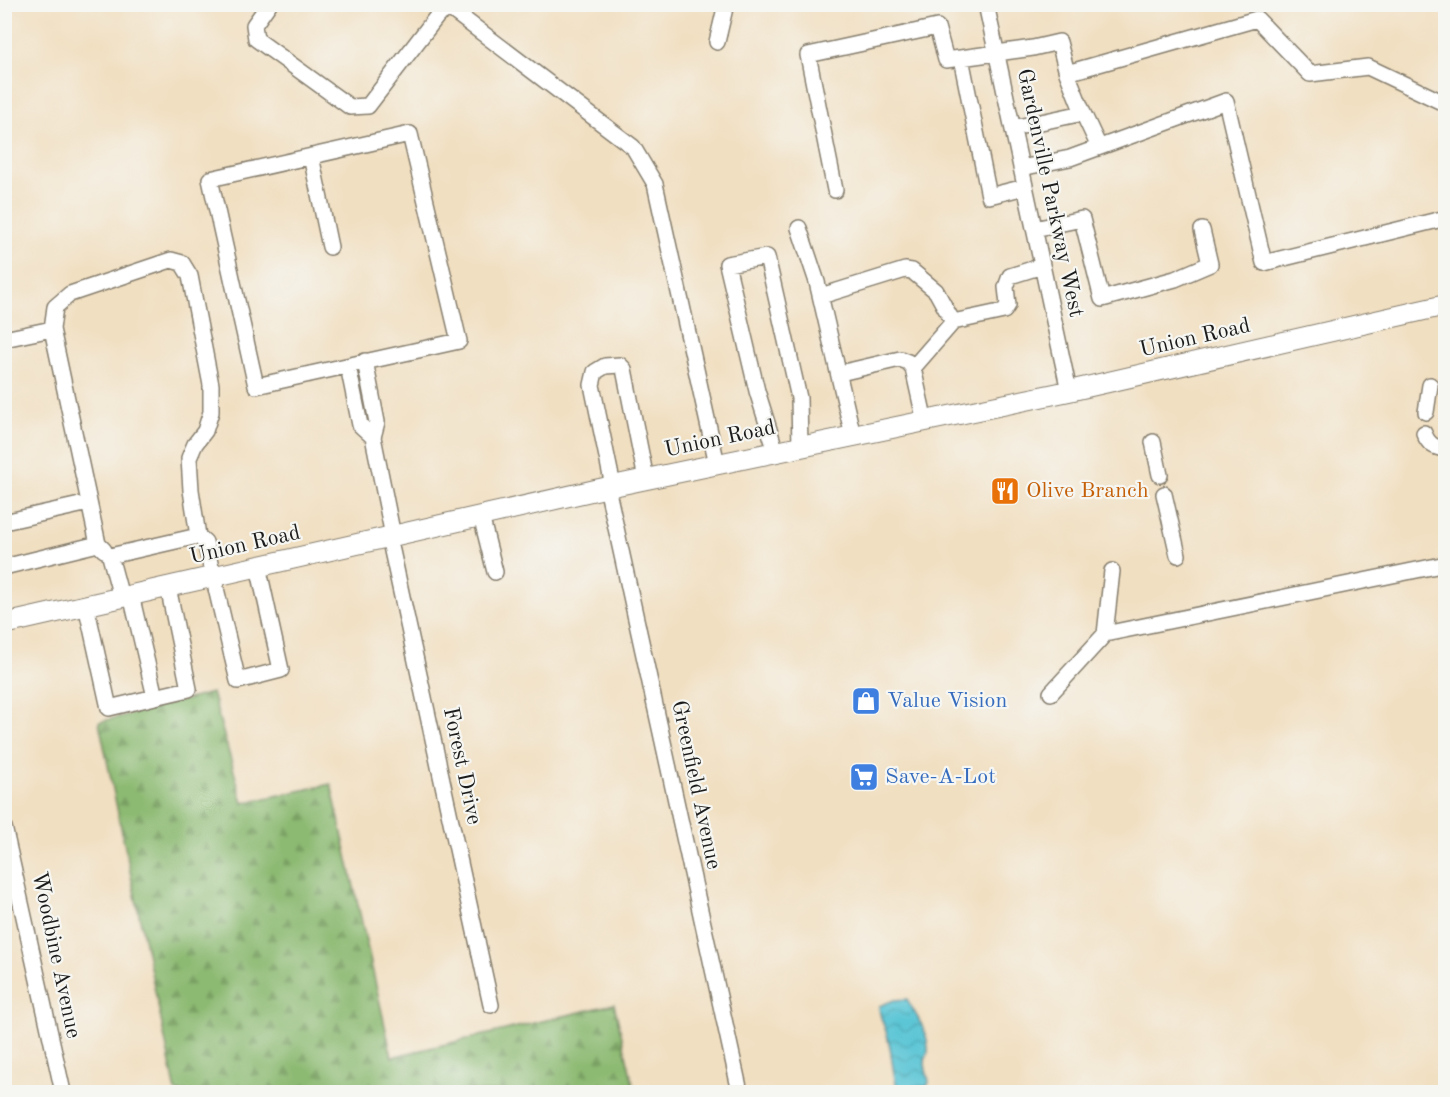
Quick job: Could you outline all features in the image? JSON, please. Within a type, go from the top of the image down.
[{"type":"main road","name":"Union Road","points":[[4,624],[646,479],[1069,392],[1446,305]]},
{"type":"street","points":[[269,4],[254,25],[256,39],[350,107],[368,106],[447,6],[633,147],[655,184],[717,464]]},
{"type":"street","points":[[717,42],[726,4]]},
{"type":"street","name":"Gardenville Parkway West","points":[[986,4],[1069,392]]},
{"type":"street","points":[[1066,73],[1257,19],[1310,74],[1368,68],[1446,104]]},
{"type":"street","points":[[835,190],[808,55],[936,27],[946,60],[1059,42],[1066,73],[1099,147]]},
{"type":"street","points":[[961,58],[989,196],[1025,187]]},
{"type":"street","points":[[1021,168],[1070,158],[1226,101],[1264,262],[1446,218]]},
{"type":"street","points":[[1012,128],[1083,113]]},
{"type":"street","points":[[410,134],[459,341],[365,361],[256,386],[210,179],[410,134]]},
{"type":"street","points":[[311,156],[330,247]]},
{"type":"street","points":[[1034,229],[1082,219],[1102,299],[1175,279],[1210,264],[1202,230]]},
{"type":"street","points":[[799,228],[821,296],[853,436]]},
{"type":"street","points":[[776,452],[757,391],[728,264],[767,257],[799,398],[800,447]]},
{"type":"street","points":[[155,697],[126,596],[110,556],[98,544],[52,328],[56,307],[70,294],[171,260],[182,263],[190,276],[211,385],[212,412],[205,431],[195,444],[189,458],[191,490],[198,536],[205,542],[238,681],[281,670],[258,566]]},
{"type":"street","points":[[913,368],[953,322],[1004,311],[1008,305],[1006,287],[1010,276],[1042,266]]},
{"type":"street","points":[[821,296],[905,270],[912,272],[936,291],[953,322]]},
{"type":"street","points":[[4,339],[52,328]]},
{"type":"street","points":[[840,373],[900,359],[909,362],[913,368],[925,422]]},
{"type":"street","points":[[348,366],[360,425],[373,437],[377,422],[365,361]]},
{"type":"street","name":"Greenfield Avenue","points":[[646,479],[624,369],[620,365],[605,366],[595,372],[592,386],[610,487],[740,1092]]},
{"type":"street","points":[[1426,412],[1430,385]]},
{"type":"street","points":[[1424,433],[1431,445],[1446,449]]},
{"type":"street","name":"Forest Drive","points":[[373,437],[391,536],[491,1005]]},
{"type":"street","points":[[1153,442],[1160,475]]},
{"type":"street","points":[[1164,494],[1178,555]]},
{"type":"street","points":[[4,522],[90,503]]},
{"type":"street","points":[[481,516],[495,572]]},
{"type":"street","points":[[110,556],[198,536]]},
{"type":"street","points":[[4,567],[98,544]]},
{"type":"street","points":[[1105,634],[1446,564]]},
{"type":"street","points":[[1052,693],[1105,634],[1112,571]]},
{"type":"street","points":[[86,605],[109,708],[189,689],[168,586]]},
{"type":"street","name":"Woodbine Avenue","points":[[4,827],[63,1092]]},
{"type":"green space","points":[[212,693],[243,803],[331,784],[392,1057],[614,1004],[635,1092],[176,1092],[99,722]]},
{"type":"water","points":[[907,999],[923,1029],[928,1050],[925,1068],[928,1085],[913,1089],[897,1087],[889,1041],[879,1010],[879,1006],[894,1000]]},
{"type":"place","name":"Olive Branch","points":[[1005,491]]},
{"type":"place","name":"Value Vision","points":[[866,701]]},
{"type":"place","name":"Save-A-Lot","points":[[864,777]]}]
